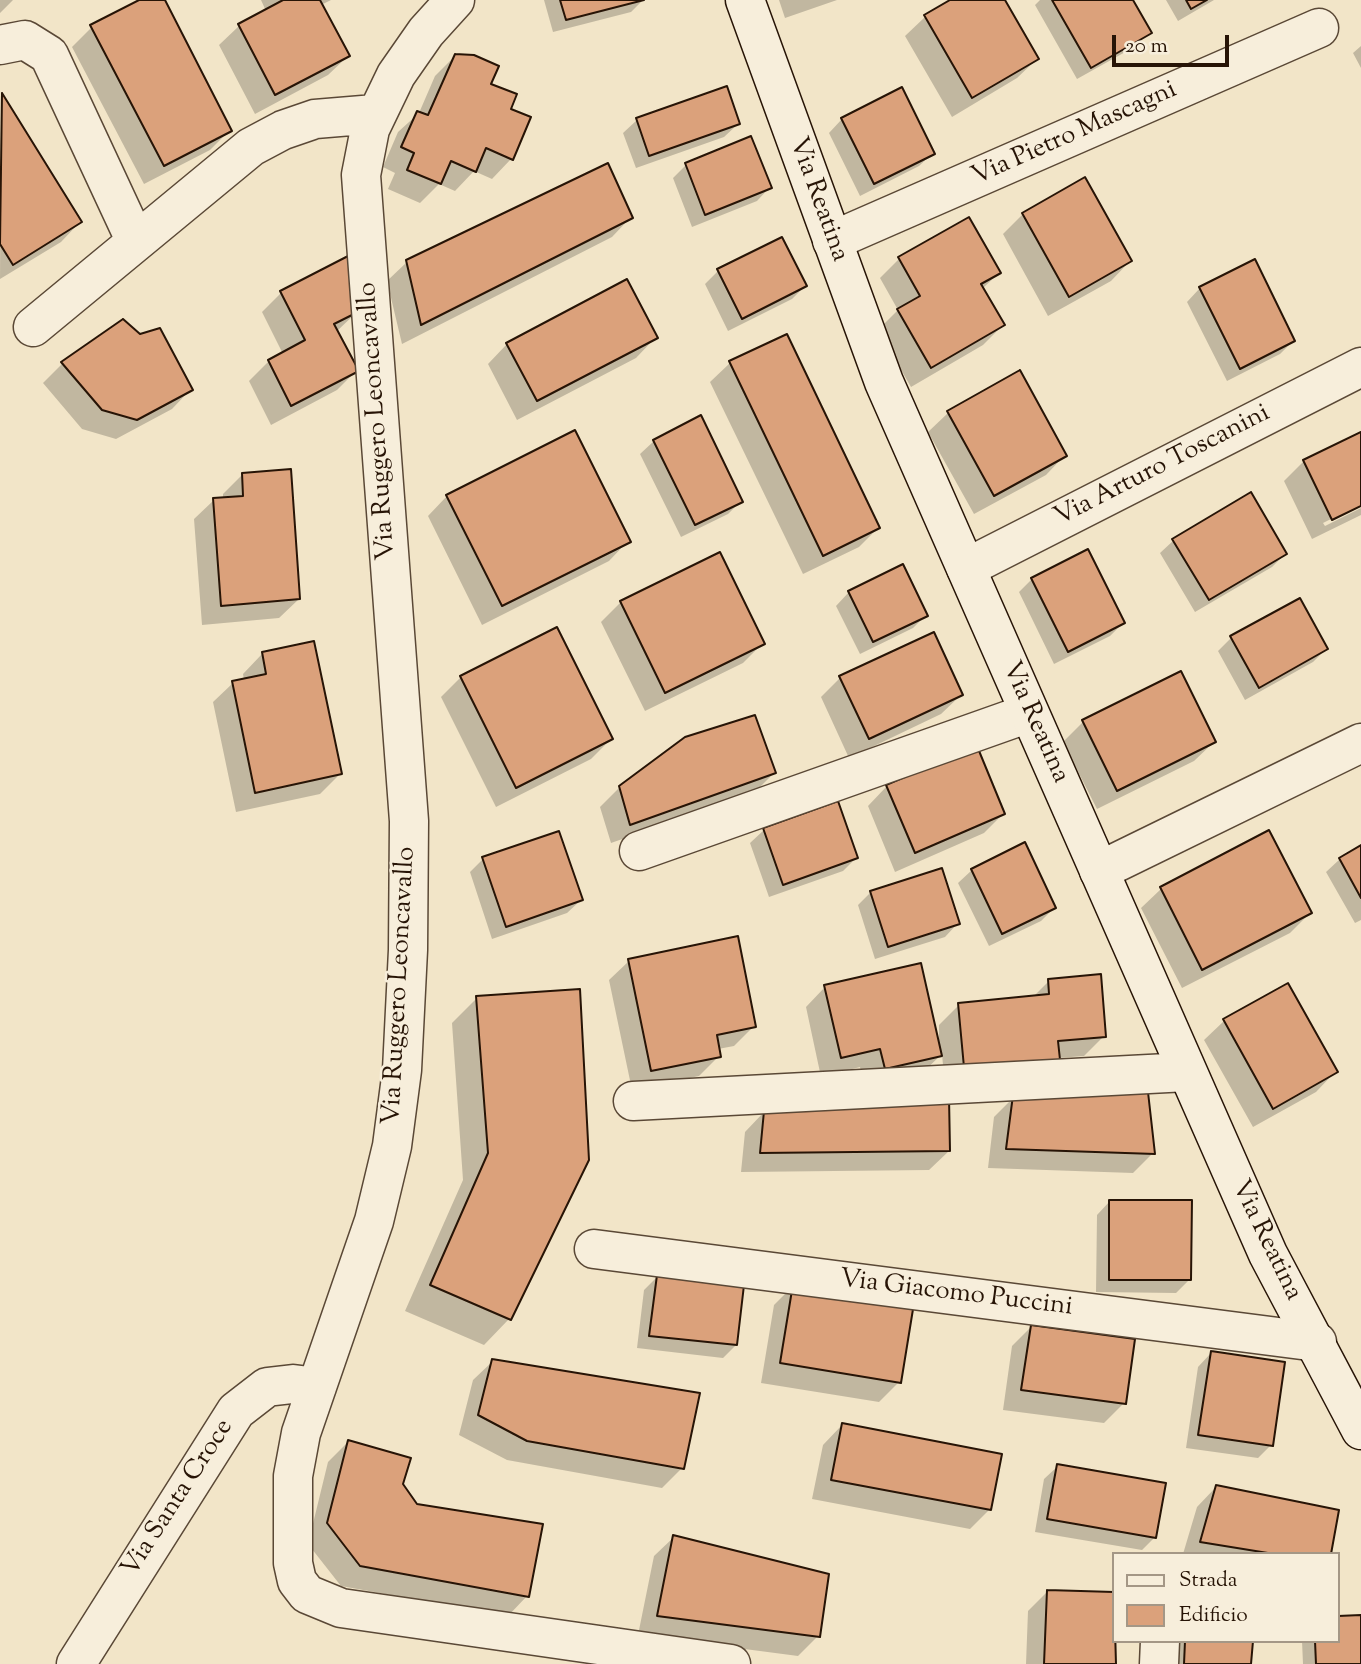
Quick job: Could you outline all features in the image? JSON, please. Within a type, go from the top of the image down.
[{"type":"street","name":"Via Ruggero Leoncavallo","points":[[455,0],[414,48],[375,114],[363,153],[361,184],[409,821],[408,950],[402,1070],[392,1146],[374,1221],[297,1454],[292,1497],[295,1573],[302,1588],[314,1599],[341,1608],[732,1664]]},
{"type":"street","name":"Via Reatina","points":[[745,0],[884,382],[1268,1254],[1317,1342],[1361,1430]]},
{"type":"street","name":"Via Pietro Mascagni","points":[[832,241],[1319,29]]},
{"type":"street","points":[[0,45],[25,40],[49,55],[136,242]]},
{"type":"street","points":[[33,327],[241,155],[267,137],[314,119],[375,114]]},
{"type":"street","name":"Via Arturo Toscanini","points":[[966,568],[1361,368]]},
{"type":"street","points":[[639,851],[1030,713]]},
{"type":"street","points":[[1099,871],[1361,743]]},
{"type":"street","points":[[633,1101],[1187,1072]]},
{"type":"street","name":"Via Giacomo Puccini","points":[[594,1249],[1317,1342]]},
{"type":"street","name":"Via Santa Croce","points":[[76,1664],[236,1410],[267,1387],[293,1384],[317,1387]]},
{"type":"street","points":[[1159,1664],[1160,1643]]},
{"type":"building","points":[[139,0],[165,0],[232,131],[164,166],[90,25]]},
{"type":"building","points":[[283,0],[320,0],[350,56],[275,95],[238,24]]},
{"type":"building","points":[[560,0],[644,0],[566,20]]},
{"type":"building","points":[[950,0],[1005,0],[1039,59],[972,98],[924,15]]},
{"type":"building","points":[[1052,0],[1133,0],[1152,33],[1091,68]]},
{"type":"building","points":[[1186,0],[1207,0],[1191,9]]},
{"type":"building","points":[[455,54],[474,55],[499,66],[491,84],[517,94],[511,109],[531,117],[513,160],[486,148],[476,172],[451,161],[441,184],[407,170],[414,153],[401,147],[417,111],[428,115]]},
{"type":"building","points":[[727,86],[740,124],[649,156],[636,118]]},
{"type":"building","points":[[902,87],[935,154],[874,184],[841,118]]},
{"type":"building","points":[[2,93],[82,222],[13,265],[0,244]]},
{"type":"building","points":[[751,136],[772,188],[705,215],[685,163]]},
{"type":"building","points":[[608,163],[633,218],[421,325],[406,260]]},
{"type":"building","points":[[1085,177],[1132,261],[1069,297],[1022,213]]},
{"type":"building","points":[[969,217],[1001,273],[981,284],[1005,325],[931,368],[897,309],[920,296],[898,257]]},
{"type":"building","points":[[782,237],[807,286],[742,319],[717,269]]},
{"type":"building","points":[[350,255],[360,311],[334,324],[359,371],[291,406],[268,360],[305,340],[280,291]]},
{"type":"building","points":[[1255,259],[1295,341],[1240,369],[1199,287]]},
{"type":"building","points":[[627,279],[658,338],[537,401],[506,343]]},
{"type":"building","points":[[123,319],[140,334],[160,328],[193,390],[137,420],[102,410],[61,362]]},
{"type":"building","points":[[787,334],[880,528],[823,556],[729,361]]},
{"type":"building","points":[[1020,370],[1067,456],[994,496],[947,411]]},
{"type":"building","points":[[701,415],[743,502],[695,525],[653,440]]},
{"type":"building","points":[[575,430],[631,542],[502,606],[446,495]]},
{"type":"building","points":[[1361,432],[1361,506],[1332,520],[1303,460]]},
{"type":"building","points":[[291,469],[300,599],[221,606],[213,498],[243,496],[242,473]]},
{"type":"building","points":[[1251,492],[1287,554],[1209,600],[1172,539]]},
{"type":"building","points":[[1088,549],[1125,623],[1068,652],[1031,578]]},
{"type":"building","points":[[720,552],[765,644],[665,693],[620,601]]},
{"type":"building","points":[[903,564],[928,616],[873,642],[848,591]]},
{"type":"building","points":[[1300,598],[1328,649],[1259,688],[1230,636]]},
{"type":"building","points":[[557,627],[613,739],[516,788],[460,676]]},
{"type":"building","points":[[934,632],[963,695],[869,739],[839,676]]},
{"type":"building","points":[[314,641],[342,774],[255,793],[232,681],[266,674],[262,652]]},
{"type":"building","points":[[1181,671],[1216,742],[1117,791],[1082,720]]},
{"type":"building","points":[[755,715],[776,773],[630,825],[619,786],[685,737]]},
{"type":"building","points":[[977,746],[1005,814],[915,853],[886,785]]},
{"type":"building","points":[[838,801],[858,858],[783,885],[763,828]]},
{"type":"building","points":[[1269,830],[1312,913],[1202,970],[1160,887]]},
{"type":"building","points":[[559,831],[583,900],[506,927],[482,857]]},
{"type":"building","points":[[1025,842],[1056,908],[1002,934],[971,869]]},
{"type":"building","points":[[1361,845],[1361,898],[1339,858]]},
{"type":"building","points":[[942,868],[960,924],[888,947],[870,891]]},
{"type":"building","points":[[738,936],[756,1027],[717,1035],[721,1057],[651,1071],[628,959]]},
{"type":"building","points":[[921,963],[942,1056],[885,1069],[880,1049],[841,1058],[824,985]]},
{"type":"building","points":[[1101,974],[1106,1037],[1058,1041],[1061,1069],[965,1078],[958,1003],[1049,994],[1048,979]]},
{"type":"building","points":[[1288,983],[1338,1072],[1273,1109],[1223,1019]]},
{"type":"building","points":[[580,989],[589,1160],[511,1320],[430,1285],[488,1153],[476,996]]},
{"type":"building","points":[[1148,1092],[1155,1154],[1006,1149],[1013,1095]]},
{"type":"building","points":[[949,1097],[950,1151],[760,1153],[764,1111]]},
{"type":"building","points":[[1109,1200],[1192,1200],[1191,1280],[1109,1280]]},
{"type":"building","points":[[657,1275],[744,1285],[737,1345],[649,1336]]},
{"type":"building","points":[[793,1284],[914,1303],[901,1383],[780,1363]]},
{"type":"building","points":[[1031,1325],[1135,1339],[1126,1404],[1021,1390]]},
{"type":"building","points":[[1211,1351],[1285,1362],[1273,1446],[1198,1435]]},
{"type":"building","points":[[492,1359],[700,1393],[684,1469],[527,1441],[478,1415]]},
{"type":"building","points":[[842,1423],[1002,1454],[991,1510],[831,1480]]},
{"type":"building","points":[[348,1440],[411,1458],[403,1484],[417,1504],[543,1524],[529,1597],[360,1566],[327,1523]]},
{"type":"building","points":[[1057,1464],[1166,1483],[1156,1538],[1047,1519]]},
{"type":"building","points":[[1216,1485],[1339,1510],[1331,1552],[1262,1552],[1200,1542]]},
{"type":"building","points":[[673,1535],[829,1574],[820,1637],[657,1616]]},
{"type":"building","points":[[1047,1590],[1112,1592],[1112,1643],[1115,1643],[1116,1664],[1044,1664]]},
{"type":"building","points":[[1361,1615],[1361,1664],[1316,1664],[1315,1643],[1340,1643],[1340,1616]]},
{"type":"building","points":[[1185,1643],[1253,1643],[1251,1664],[1184,1664]]}]
